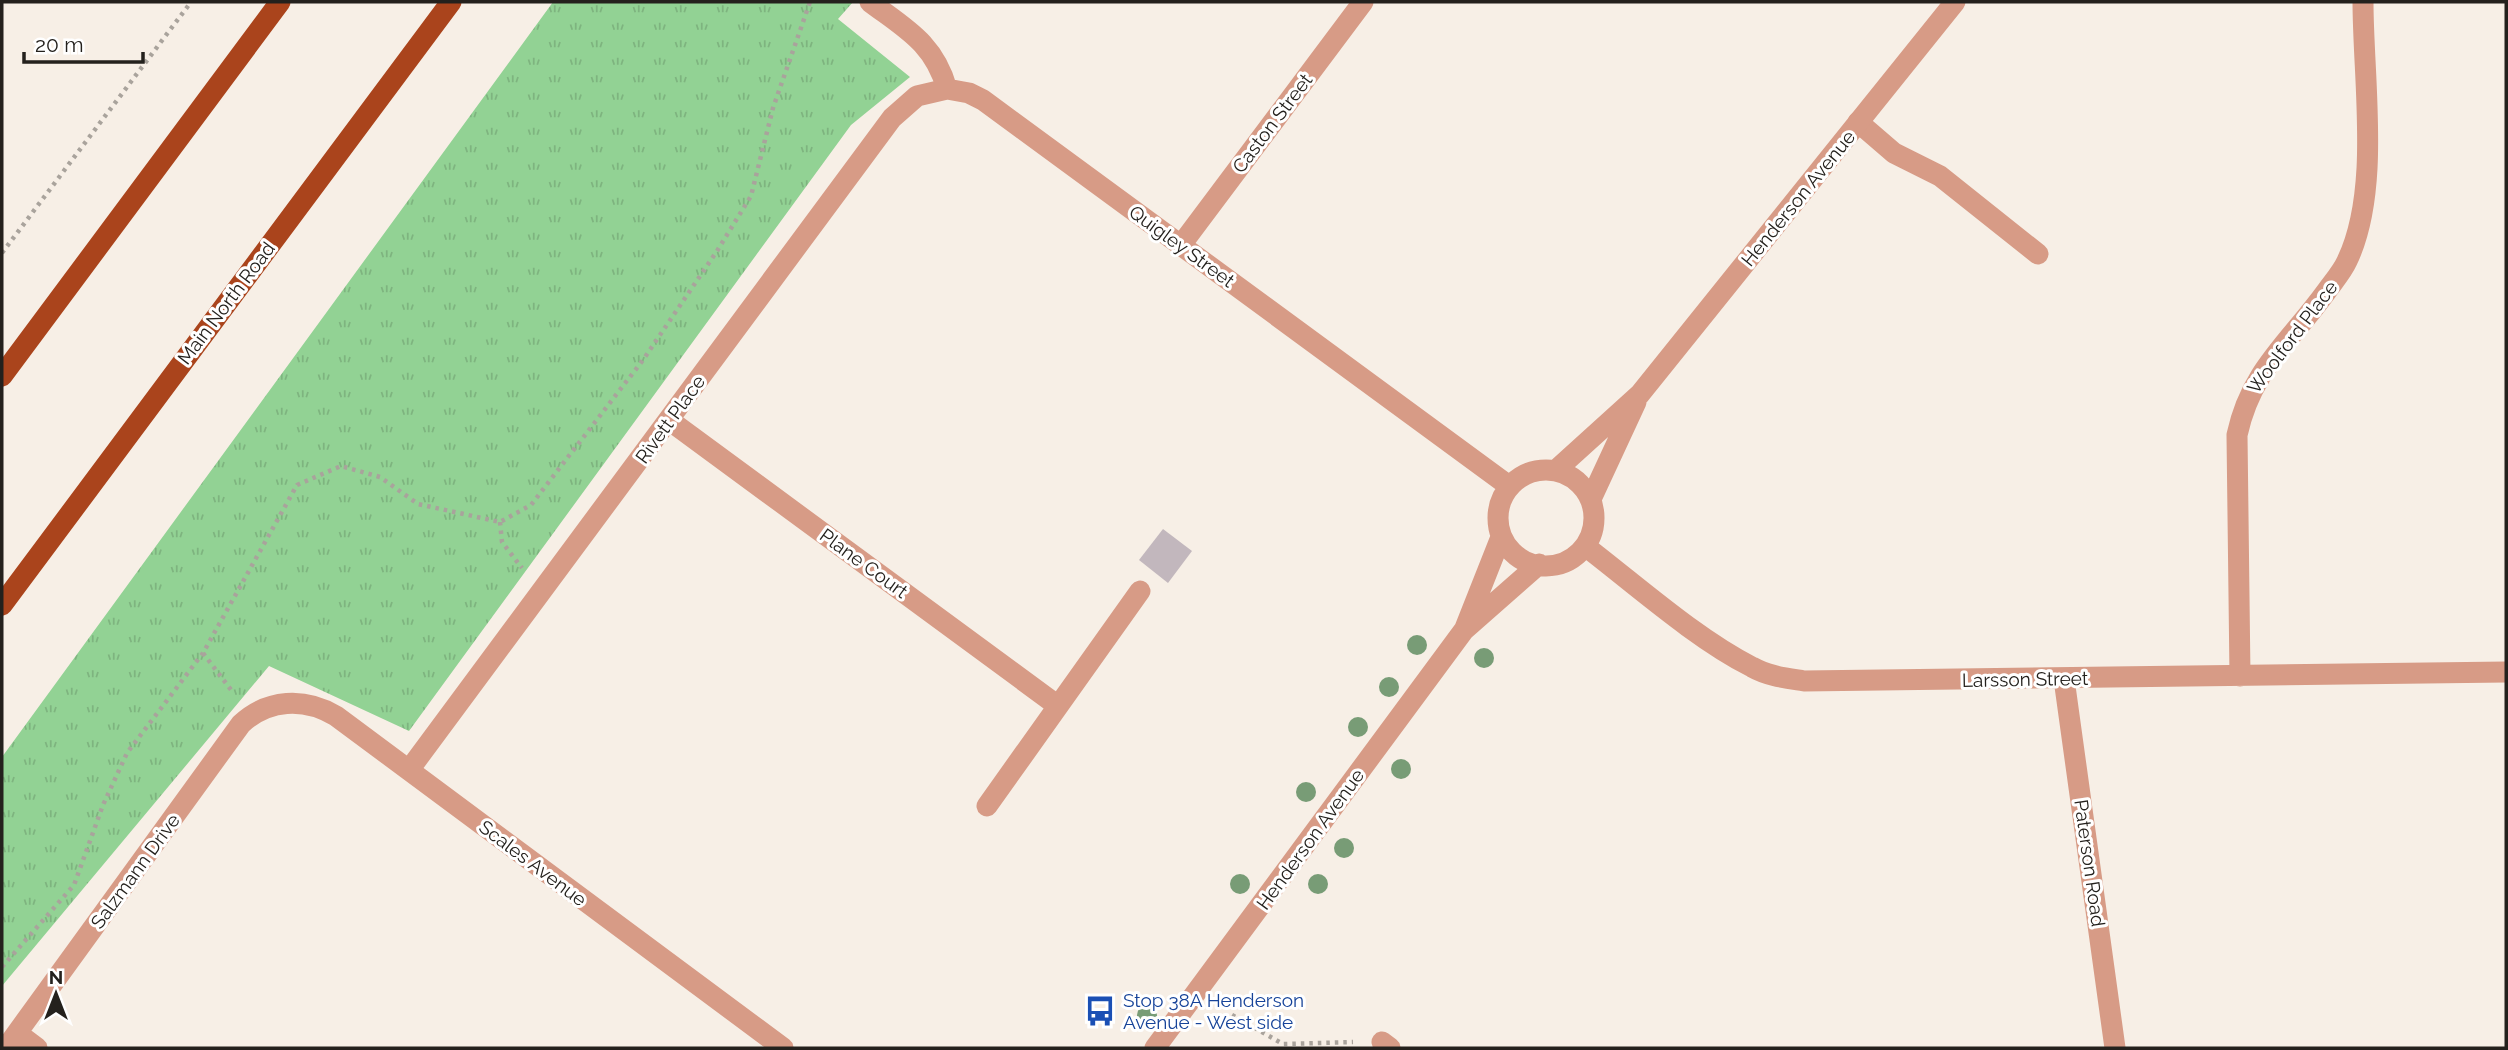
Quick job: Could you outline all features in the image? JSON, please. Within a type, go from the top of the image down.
[{"type":"highway","points":[[2,376],[280,2]]},
{"type":"highway","name":"Main North Road","points":[[2,605],[452,2]]},
{"type":"street","points":[[870,2],[931,51],[947,89]]},
{"type":"street","name":"Caston Street","points":[[1181,245],[1363,2]]},
{"type":"street","name":"Henderson Avenue","points":[[1555,471],[1640,394],[1955,2]]},
{"type":"street","name":"Woolford Place","points":[[2240,676],[2237,435],[2243,405],[2260,376],[2346,264],[2358,236],[2365,194],[2366,160],[2363,2]]},
{"type":"street","name":"Quigley Street","points":[[947,89],[969,93],[984,100],[1509,486]]},
{"type":"street","name":"Rivett Place","points":[[409,770],[900,109],[916,96],[947,89]]},
{"type":"street","points":[[1858,122],[1894,153],[1940,176],[2038,254]]},
{"type":"street","name":"Henderson Avenue","points":[[1591,499],[1640,394]]},
{"type":"street","name":"Plane Court","points":[[669,421],[1058,706]]},
{"type":"street","points":[[1546,469],[1580,484],[1591,499],[1594,521],[1585,546],[1564,563],[1539,564],[1519,558],[1501,537],[1497,517],[1501,500],[1509,486],[1526,474],[1546,469]]},
{"type":"street","name":"Henderson Avenue","points":[[1464,630],[1501,537]]},
{"type":"street","name":"Larsson Street","points":[[1585,546],[1713,642],[1752,667],[1777,677],[1846,682],[2506,672]]},
{"type":"street","name":"Henderson Avenue","points":[[1155,1048],[1464,630],[1539,564]]},
{"type":"street","points":[[987,806],[1140,592]]},
{"type":"street","name":"Paterson Road","points":[[2064,679],[2115,1048]]},
{"type":"street","name":"Scales Avenue","points":[[274,705],[296,702],[318,705],[783,1048]]},
{"type":"street","name":"Salzmann Drive","points":[[11,1041],[242,724],[256,711],[274,705]]},
{"type":"street","points":[[11,1041],[37,1048]]},
{"type":"path","points":[[2,253],[191,2]]},
{"type":"path","points":[[2,967],[74,885],[103,805],[127,753],[203,653],[297,485],[341,466],[380,477],[418,504],[500,522],[531,505],[635,370],[717,251],[751,196],[773,108],[810,2]]},
{"type":"path","points":[[500,522],[502,542],[529,577]]},
{"type":"path","points":[[203,653],[237,698]]},
{"type":"path","points":[[1232,1015],[1283,1044],[1386,1045]]},
{"type":"green space","points":[[553,2],[853,2],[838,19],[910,77],[851,125],[409,731],[269,666],[2,986],[2,757]]},
{"type":"building","points":[[1163,529],[1192,551],[1168,583],[1139,560]]},
{"type":"place","name":"Stop 38A Henderson Avenue - West side","points":[[1100,1011]]}]
